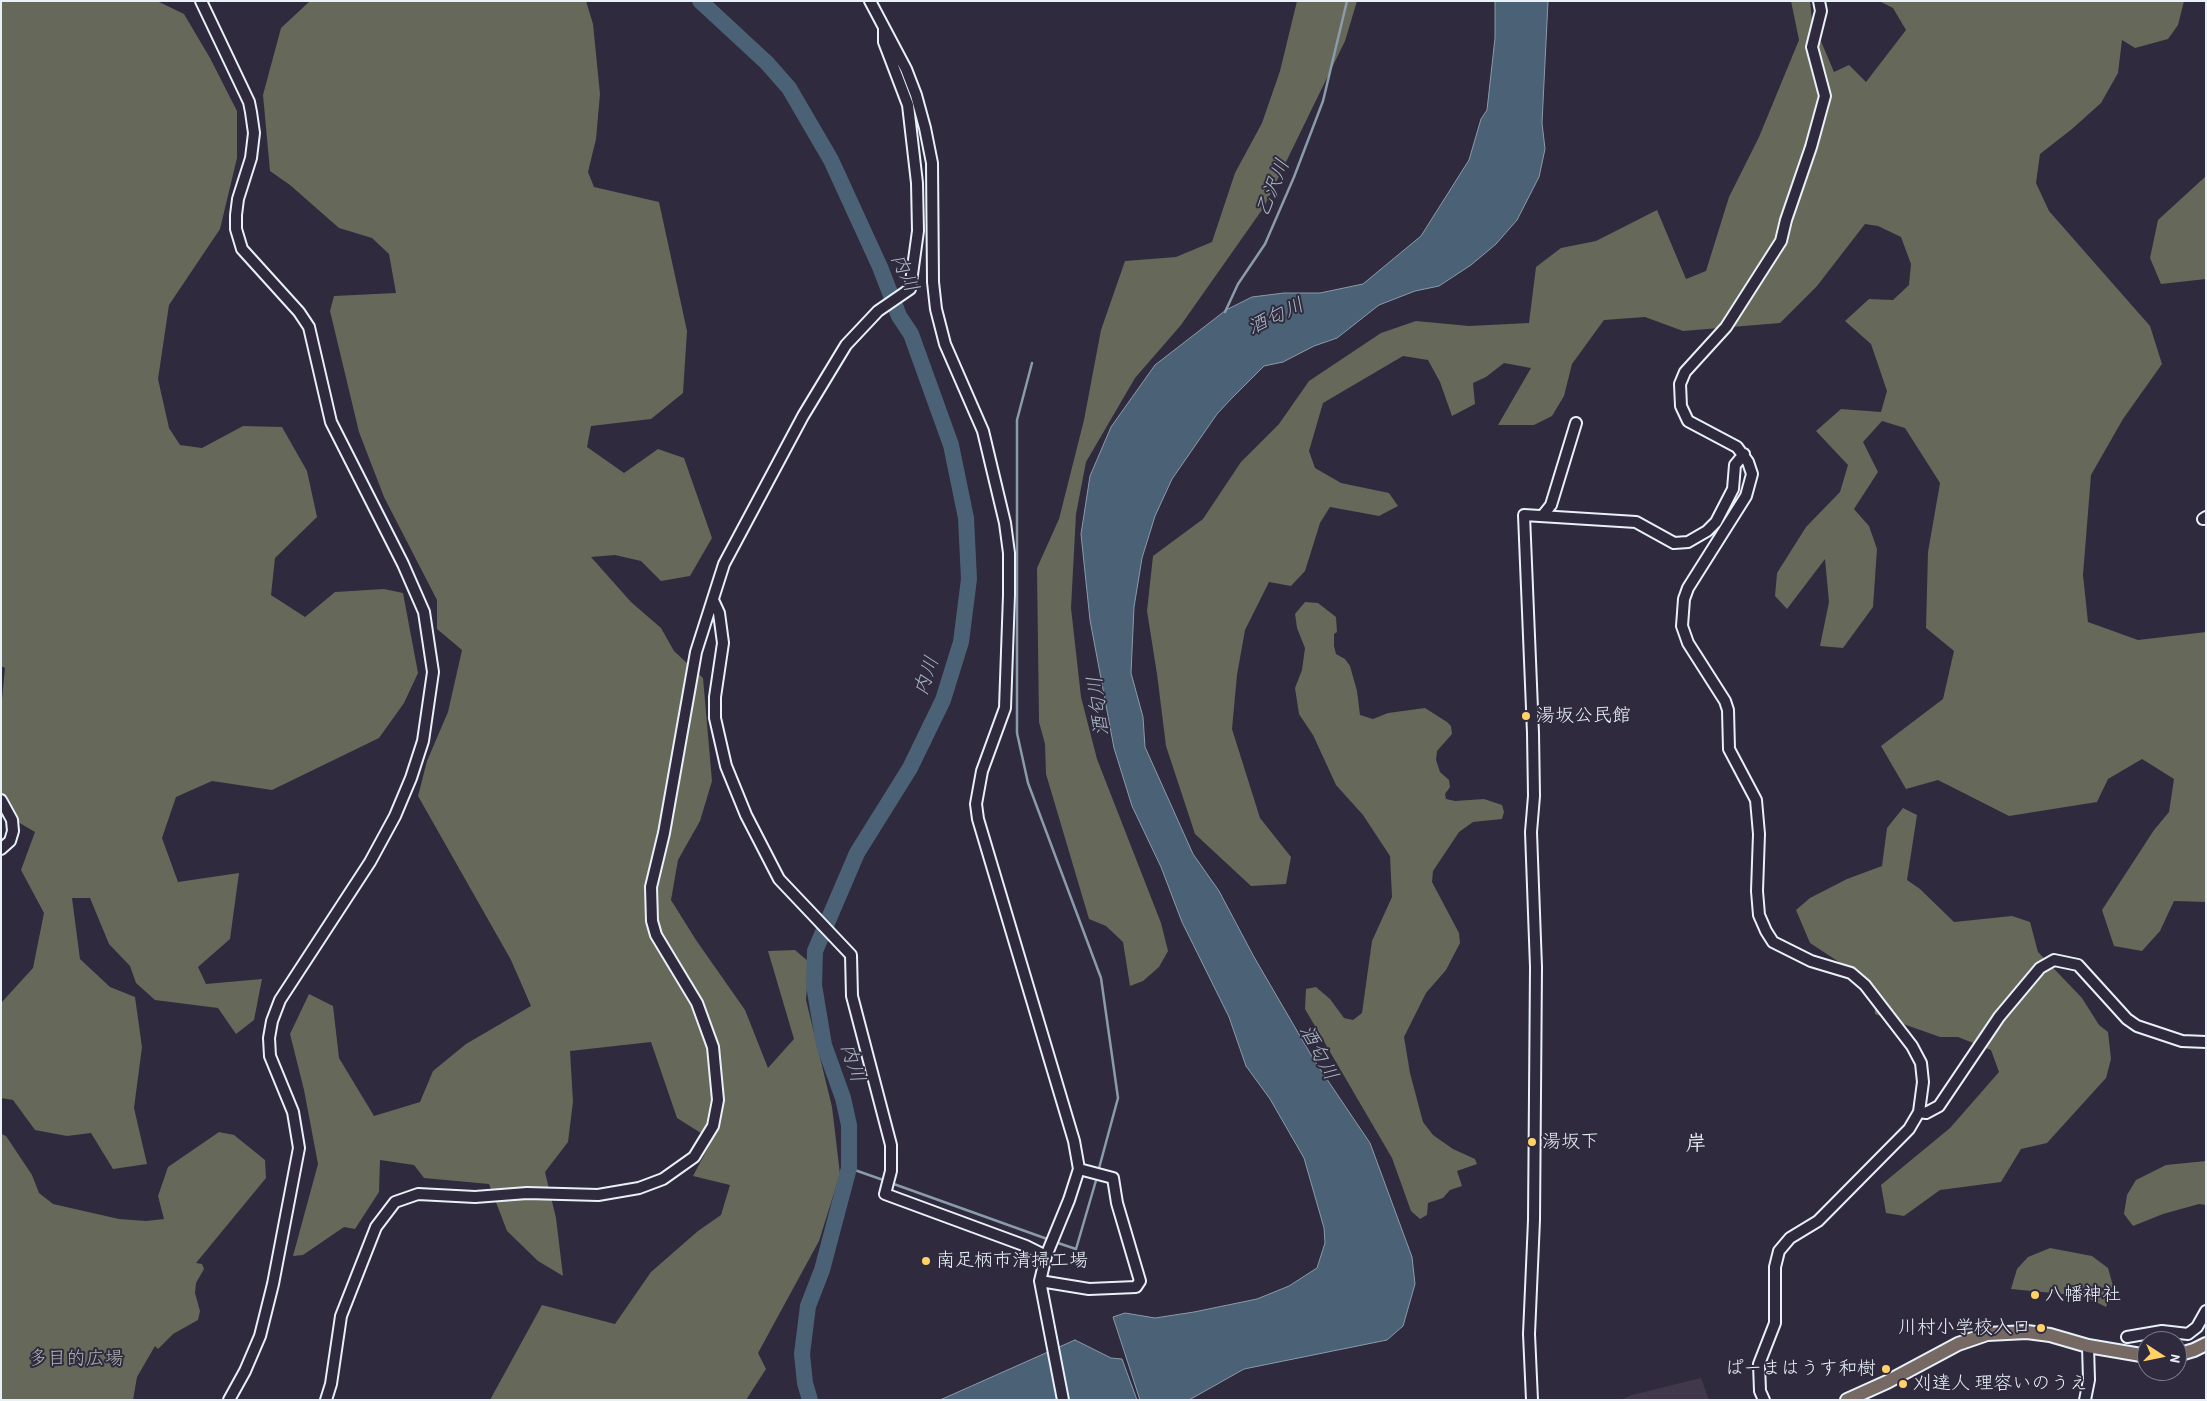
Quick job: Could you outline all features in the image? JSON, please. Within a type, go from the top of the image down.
[{"type":"main road","points":[[1847,1400],[1887,1382],[1958,1344],[1987,1334],[2027,1332],[2050,1335],[2088,1346],[2137,1354]]},
{"type":"main road","points":[[2187,1352],[2206,1344]]},
{"type":"street","points":[[201,1],[252,112],[254,133],[251,158],[238,199],[236,215],[236,229],[242,249],[299,312],[309,327],[331,422],[403,564],[424,612],[429,634],[433,672],[423,741],[412,778],[395,816],[370,862],[280,1000],[272,1021],[269,1038],[270,1056],[294,1112],[299,1148],[273,1284],[260,1336],[245,1371],[229,1400]]},
{"type":"street","points":[[870,1],[913,86],[926,128],[932,163],[933,282],[936,309],[945,344],[972,401],[990,454],[1008,546],[1009,652],[1005,708],[978,787],[976,804],[978,819],[1082,1169],[1046,1256],[1042,1281],[1043,1298],[1063,1400]]},
{"type":"street","points":[[1764,1400],[1760,1391],[1759,1364],[1775,1323],[1775,1267],[1779,1251],[1790,1238],[1818,1221],[1909,1129],[1919,1112],[1923,1082],[1920,1063],[1912,1046],[1865,985],[1851,973],[1811,961],[1773,942],[1766,931],[1759,914],[1757,891],[1759,834],[1756,800],[1729,749],[1728,710],[1725,701],[1688,643],[1682,626],[1684,599],[1688,588],[1750,489],[1751,468],[1744,454],[1728,440],[1703,430],[1688,421],[1681,406],[1680,384],[1685,372],[1726,327],[1781,241],[1825,96],[1812,47],[1821,11],[1820,1]]},
{"type":"street","points":[[326,1400],[331,1384],[342,1316],[376,1227],[395,1202],[418,1194],[475,1198],[527,1193],[598,1195],[639,1188],[663,1179],[694,1157],[713,1126],[718,1100],[713,1048],[697,1003],[656,935],[652,921],[650,888],[676,769],[696,652],[724,564],[804,416],[846,345],[878,312],[910,289],[918,232],[917,184],[908,105],[884,42],[884,29]]},
{"type":"street","points":[[1543,515],[1551,505],[1576,423]]},
{"type":"street","points":[[1532,1400],[1529,1334],[1534,1220],[1536,967],[1531,832],[1534,796],[1533,732],[1524,515],[1636,522],[1674,543],[1688,542],[1707,531],[1716,522],[1733,489],[1735,465],[1744,454]]},
{"type":"street","points":[[713,600],[719,613],[723,643],[715,697],[715,718],[726,766],[746,815],[779,879],[851,955],[852,996],[891,1145],[890,1171],[885,1194],[1026,1246],[1046,1256]]},
{"type":"street","points":[[1,800],[12,820],[13,831],[10,841],[1,849]]},
{"type":"street","points":[[1919,1112],[1926,1113],[1939,1106],[1999,1017],[2040,968],[2054,960],[2078,965],[2127,1019],[2137,1026],[2182,1042],[2206,1042]]},
{"type":"street","points":[[1042,1281],[1089,1288],[1136,1287],[1140,1281],[1117,1203],[1114,1178],[1082,1169]]},
{"type":"street","points":[[2127,1337],[2162,1331],[2188,1334],[2197,1326],[2206,1311]]},
{"type":"street","points":[[2085,1400],[2089,1380],[2088,1346]]},
{"type":"shaded area","points":[[1701,1378],[1709,1400],[1621,1400],[1632,1395]]},
{"type":"green space","points":[[1,1],[157,1],[184,14],[210,58],[237,111],[237,158],[220,229],[169,305],[158,379],[169,428],[180,445],[202,448],[243,426],[282,427],[307,471],[317,517],[275,558],[271,595],[305,617],[335,592],[384,589],[403,593],[418,673],[404,703],[379,738],[272,790],[212,781],[176,797],[162,838],[178,882],[239,873],[230,939],[198,967],[206,984],[262,979],[254,1020],[236,1034],[218,1008],[155,1000],[136,983],[130,966],[109,944],[90,898],[72,898],[80,959],[110,987],[135,997],[142,1047],[134,1108],[147,1164],[113,1169],[91,1133],[67,1136],[35,1130],[13,1100],[1,1098],[1,1003],[33,968],[44,913],[21,870],[35,832],[1,812],[1,709],[5,668],[1,666]]},
{"type":"green space","points":[[310,1],[586,1],[593,24],[600,94],[596,139],[588,172],[594,187],[659,202],[687,331],[683,393],[651,419],[591,426],[587,447],[624,473],[658,449],[684,458],[712,538],[690,576],[661,581],[641,561],[615,555],[591,557],[631,602],[661,628],[674,651],[703,678],[712,781],[700,821],[678,860],[671,900],[696,940],[745,1010],[768,1068],[794,1039],[768,951],[795,950],[809,962],[806,1000],[832,1107],[840,1174],[819,1241],[758,1353],[766,1369],[746,1400],[490,1400],[542,1305],[615,1324],[651,1272],[698,1231],[721,1215],[730,1185],[693,1176],[712,1140],[677,1118],[651,1042],[570,1051],[573,1102],[568,1142],[545,1172],[556,1218],[563,1276],[538,1261],[507,1231],[489,1184],[424,1178],[414,1165],[380,1160],[379,1192],[355,1229],[344,1227],[303,1255],[293,1256],[318,1164],[304,1090],[290,1034],[309,994],[333,1006],[339,1058],[374,1116],[420,1102],[433,1071],[466,1044],[531,1006],[511,960],[418,796],[427,761],[448,712],[462,650],[437,629],[437,600],[384,497],[359,432],[330,311],[334,296],[396,293],[389,254],[372,238],[339,228],[290,185],[270,171],[263,95],[281,28]]},
{"type":"green space","points":[[1297,1],[1357,1],[1345,41],[1264,207],[1181,325],[1135,378],[1086,462],[1076,514],[1071,608],[1081,697],[1097,759],[1161,923],[1168,951],[1159,967],[1143,981],[1130,986],[1123,942],[1106,926],[1089,919],[1046,774],[1045,744],[1039,722],[1037,568],[1059,519],[1084,420],[1101,330],[1125,261],[1176,257],[1212,242],[1235,173],[1262,123],[1280,71]]},
{"type":"green space","points":[[1791,1],[1810,1],[1812,20],[1834,72],[1849,65],[1866,82],[1906,30],[1893,8],[1879,1],[2184,1],[2178,25],[2168,39],[2135,48],[2122,40],[2118,73],[2101,103],[2040,154],[2036,183],[2049,211],[2150,326],[2162,364],[2123,419],[2091,475],[2083,575],[2088,622],[2138,640],[2206,632],[2206,902],[2174,901],[2160,931],[2142,951],[2114,946],[2102,910],[2154,830],[2169,812],[2174,779],[2142,759],[2108,779],[2097,802],[2009,816],[1938,780],[1906,789],[1881,746],[1943,699],[1954,651],[1926,628],[1928,552],[1940,483],[1905,428],[1882,421],[1863,442],[1878,472],[1854,509],[1869,526],[1877,549],[1873,607],[1843,648],[1820,646],[1829,602],[1825,559],[1787,609],[1775,596],[1777,573],[1806,527],[1840,492],[1848,465],[1816,431],[1841,409],[1881,412],[1887,391],[1871,344],[1845,321],[1869,299],[1893,300],[1909,285],[1911,264],[1901,237],[1878,226],[1865,224],[1817,286],[1780,323],[1683,331],[1645,317],[1604,320],[1572,364],[1564,396],[1552,416],[1534,425],[1498,425],[1531,368],[1504,363],[1486,377],[1473,383],[1475,404],[1452,416],[1440,382],[1428,360],[1403,356],[1323,403],[1309,451],[1315,468],[1341,483],[1389,493],[1398,506],[1379,516],[1330,507],[1320,523],[1305,571],[1291,586],[1269,582],[1245,630],[1237,675],[1232,729],[1260,818],[1291,857],[1286,884],[1251,886],[1195,834],[1166,746],[1147,611],[1153,556],[1203,519],[1241,462],[1279,424],[1309,381],[1381,333],[1416,321],[1469,326],[1529,323],[1536,267],[1561,248],[1596,241],[1657,210],[1686,279],[1706,271],[1729,197],[1759,137],[1799,40]]},
{"type":"green space","points":[[2206,176],[2206,279],[2161,284],[2150,258],[2158,220]]},
{"type":"green space","points":[[1305,602],[1318,603],[1336,617],[1337,632],[1334,634],[1334,646],[1336,654],[1345,659],[1350,666],[1357,691],[1360,715],[1373,719],[1388,713],[1425,708],[1447,722],[1451,726],[1452,734],[1437,751],[1436,760],[1440,772],[1449,780],[1450,787],[1445,794],[1446,799],[1455,801],[1484,799],[1502,805],[1504,812],[1502,819],[1473,822],[1459,832],[1433,871],[1432,882],[1459,933],[1460,943],[1446,970],[1426,993],[1404,1037],[1410,1073],[1423,1122],[1433,1135],[1453,1149],[1475,1159],[1477,1164],[1457,1171],[1462,1186],[1450,1190],[1443,1198],[1428,1203],[1427,1215],[1420,1219],[1411,1211],[1392,1158],[1305,1009],[1306,989],[1316,987],[1330,999],[1344,1018],[1353,1020],[1362,1013],[1372,941],[1392,897],[1390,856],[1363,815],[1336,785],[1313,735],[1299,714],[1295,688],[1302,670],[1305,648],[1297,628],[1295,614]]},
{"type":"green space","points":[[1903,808],[1917,815],[1907,880],[1920,889],[1954,922],[2012,916],[2030,922],[2038,952],[2082,998],[2099,1025],[2108,1032],[2111,1059],[2106,1078],[2047,1143],[2021,1149],[2001,1182],[1940,1190],[1904,1216],[1886,1213],[1881,1185],[1950,1128],[1999,1072],[1991,1050],[1958,1037],[1940,1037],[1875,1014],[1874,985],[1810,943],[1796,910],[1810,898],[1847,879],[1882,866],[1887,828]]},
{"type":"green space","name":"多目的広場","points":[[219,1132],[234,1135],[265,1160],[266,1178],[196,1263],[202,1264],[204,1269],[196,1283],[195,1293],[200,1311],[198,1320],[173,1334],[158,1349],[155,1346],[137,1377],[133,1400],[1,1400],[1,1134],[6,1136],[32,1175],[39,1193],[53,1204],[119,1219],[146,1221],[164,1219],[158,1196],[168,1167]]},
{"type":"green space","points":[[2206,1161],[2206,1205],[2199,1204],[2163,1214],[2133,1226],[2124,1214],[2127,1195],[2136,1180],[2166,1165]]},
{"type":"green space","points":[[2050,1248],[2092,1256],[2108,1268],[2113,1286],[2106,1307],[2084,1296],[2011,1289],[2017,1269],[2028,1257]]},
{"type":"water","name":"酒匂川","points":[[1495,1],[1548,1],[1542,123],[1545,149],[1539,177],[1517,220],[1496,244],[1471,265],[1439,286],[1415,291],[1379,305],[1337,338],[1314,346],[1283,362],[1264,366],[1231,399],[1217,414],[1172,479],[1155,516],[1142,558],[1134,607],[1131,673],[1143,717],[1145,747],[1193,854],[1219,891],[1254,957],[1314,1060],[1370,1143],[1412,1257],[1415,1284],[1403,1326],[1387,1340],[1244,1369],[1189,1400],[1140,1400],[1113,1317],[1125,1313],[1155,1318],[1257,1299],[1289,1286],[1317,1268],[1325,1243],[1324,1228],[1304,1158],[1270,1099],[1246,1066],[1229,1017],[1182,922],[1161,867],[1132,806],[1114,748],[1090,620],[1081,534],[1090,476],[1111,427],[1155,365],[1226,310],[1252,297],[1284,293],[1320,293],[1363,284],[1421,236],[1469,160],[1481,119],[1487,110],[1495,38]]},
{"type":"water","points":[[1075,1340],[1111,1358],[1122,1359],[1137,1400],[940,1400]]},
{"type":"waterway","name":"内川","points":[[700,1],[767,63],[789,88],[831,160],[880,267],[899,316],[911,334],[951,445],[966,518],[969,579],[961,642],[943,700],[910,768],[857,853],[815,951],[814,985],[824,1045],[843,1098],[849,1125],[849,1168],[822,1270],[808,1306],[802,1354],[805,1383],[810,1400]]},
{"type":"waterway","name":"乙沢川","points":[[1225,312],[1238,284],[1265,244],[1294,177],[1323,101],[1347,1]]},
{"type":"waterway","points":[[1032,363],[1017,420],[1017,733],[1028,783],[1101,978],[1118,1098],[1098,1172]]},
{"type":"waterway","points":[[849,1168],[886,1181]]},
{"type":"waterway","points":[[1055,1242],[1076,1249],[1097,1177]]},
{"type":"waterway","points":[[891,1183],[1050,1240]]},
{"type":"place","name":"湯坂公民館","points":[[1526,716]]},
{"type":"place","name":"湯坂下","points":[[1532,1142]]},
{"type":"place","name":"南足柄市清掃工場","points":[[926,1261]]},
{"type":"place","name":"八幡神社","points":[[2035,1295]]},
{"type":"place","name":"川村小学校入口","points":[[2041,1328]]},
{"type":"place","name":"ぱーまはうす和樹","points":[[1886,1369]]},
{"type":"place","name":"刈達人 理容いのうえ","points":[[1903,1384]]},
{"type":"district","name":"岸","points":[[1696,1144]]}]
